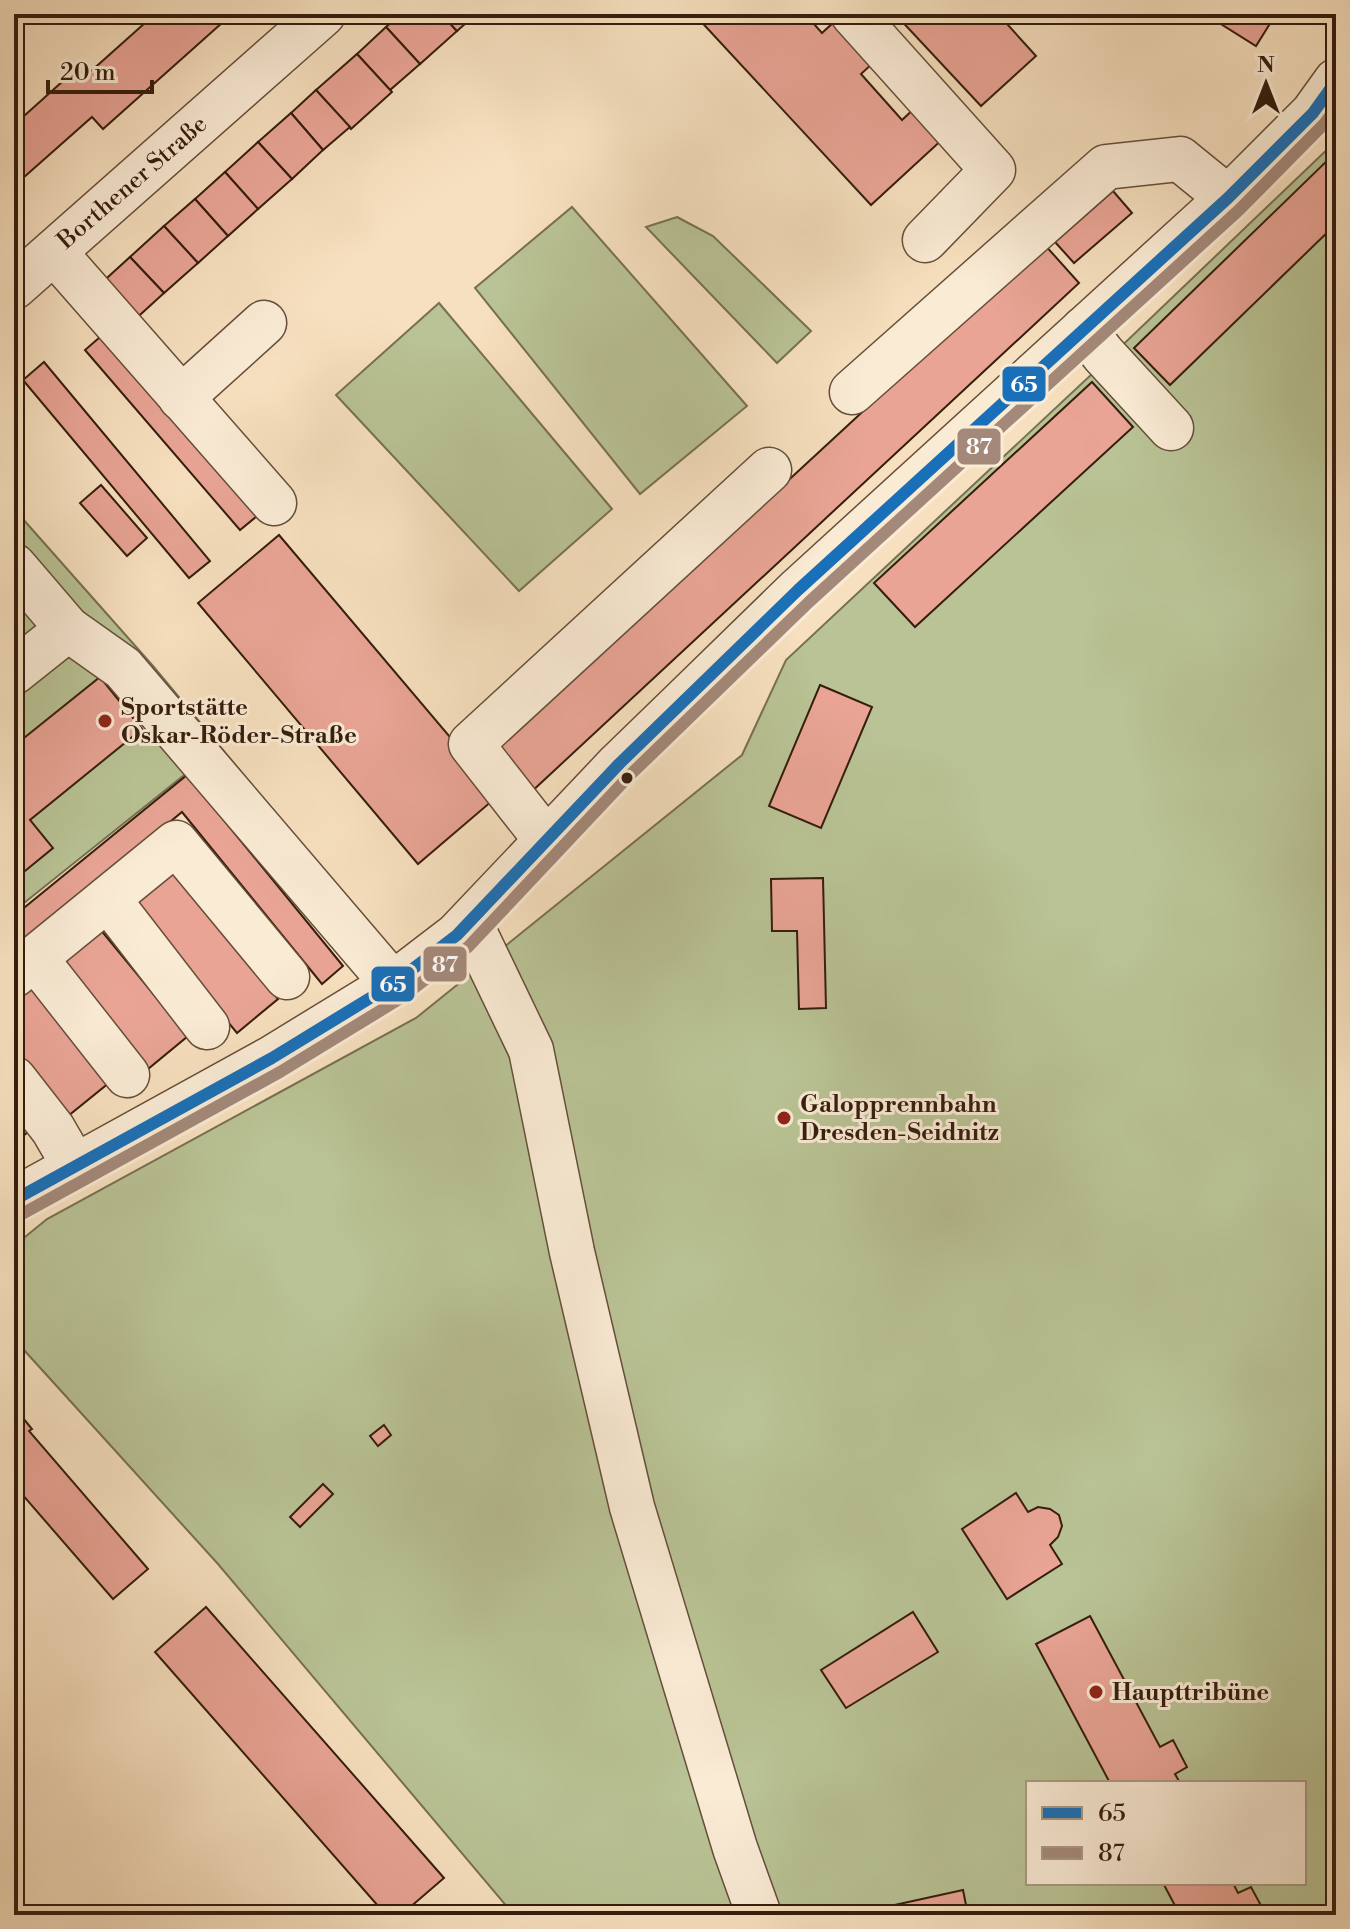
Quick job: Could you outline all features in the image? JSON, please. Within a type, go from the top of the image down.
[{"type":"street","name":"Borthener Straße","points":[[14,287],[323,14]]},
{"type":"street","points":[[853,14],[993,170],[925,240]]},
{"type":"street","points":[[14,1200],[272,1058],[393,984],[470,923],[619,764],[798,590],[1228,198],[1313,113],[1336,81]]},
{"type":"street","points":[[852,392],[1106,167],[1180,159],[1228,198]]},
{"type":"street","points":[[54,252],[274,503]]},
{"type":"street","points":[[181,398],[264,323]]},
{"type":"street","points":[[1084,329],[1171,428]]},
{"type":"street","points":[[547,841],[471,744],[769,470]]},
{"type":"street","points":[[14,566],[68,629],[123,668],[393,984]]},
{"type":"street","points":[[14,672],[68,629]]},
{"type":"street","points":[[127,1075],[25,966],[176,843],[287,977]]},
{"type":"street","points":[[108,899],[207,1027]]},
{"type":"street","points":[[470,923],[531,1050],[572,1252],[632,1507],[735,1848],[759,1915]]},
{"type":"street","points":[[14,1079],[53,1129],[75,1167]]},
{"type":"green space","name":"Galopprennbahn Dresden-Seidnitz","points":[[1336,141],[1336,1915],[514,1915],[218,1564],[14,1339],[14,1246],[47,1219],[416,1018],[742,755],[786,660]]},
{"type":"green space","points":[[572,207],[747,406],[640,494],[475,288]]},
{"type":"green space","points":[[677,217],[713,236],[811,331],[777,363],[646,227]]},
{"type":"green space","points":[[439,303],[612,509],[519,591],[336,395]]},
{"type":"green space","name":"Sportstätte Oskar-Röder-Straße","points":[[14,509],[153,666],[382,941],[193,768],[14,911]]},
{"type":"building","points":[[155,14],[232,14],[103,129],[92,117],[14,186],[14,125],[82,64],[90,72]]},
{"type":"building","points":[[401,14],[441,14],[457,31],[420,64],[386,27]]},
{"type":"building","points":[[441,14],[476,14],[457,31]]},
{"type":"building","points":[[694,14],[805,14],[822,33],[835,21],[874,62],[861,74],[902,120],[918,105],[946,136],[871,205]]},
{"type":"building","points":[[895,14],[998,14],[1036,56],[981,106]]},
{"type":"building","points":[[1205,14],[1276,14],[1256,46]]},
{"type":"building","points":[[386,27],[420,64],[390,90],[357,54]]},
{"type":"building","points":[[357,54],[392,92],[351,129],[316,90]]},
{"type":"building","points":[[316,90],[350,127],[323,150],[291,113]]},
{"type":"building","points":[[291,113],[323,150],[292,179],[258,142]]},
{"type":"building","points":[[258,142],[292,179],[258,209],[225,172]]},
{"type":"building","points":[[1336,152],[1336,224],[1170,385],[1134,348]]},
{"type":"building","points":[[225,172],[258,209],[228,236],[195,199]]},
{"type":"building","points":[[1113,191],[1132,213],[1074,263],[1055,242]]},
{"type":"building","points":[[195,199],[228,236],[198,263],[164,226]]},
{"type":"building","points":[[164,226],[198,263],[164,293],[130,257]]},
{"type":"building","points":[[1044,244],[1079,283],[529,794],[490,756]]},
{"type":"building","points":[[130,257],[164,293],[130,324],[97,287]]},
{"type":"building","points":[[107,331],[262,512],[240,530],[85,350]]},
{"type":"building","points":[[44,362],[210,561],[189,578],[23,380]]},
{"type":"building","points":[[1092,382],[1133,427],[915,627],[874,583]]},
{"type":"building","points":[[101,485],[147,538],[127,556],[80,503]]},
{"type":"building","points":[[279,535],[499,795],[418,864],[198,603]]},
{"type":"building","points":[[100,677],[142,729],[30,820],[53,848],[14,880],[14,746]]},
{"type":"building","points":[[820,685],[872,707],[821,828],[769,806]]},
{"type":"building","points":[[187,775],[343,966],[322,984],[182,812],[14,951],[14,916]]},
{"type":"building","points":[[175,872],[278,999],[237,1033],[133,906]]},
{"type":"building","points":[[823,878],[826,1008],[799,1009],[797,931],[772,931],[771,879]]},
{"type":"building","points":[[100,929],[188,1036],[148,1069],[60,961]]},
{"type":"building","points":[[30,986],[110,1082],[68,1116],[14,1051],[14,999]]},
{"type":"building","points":[[14,1113],[29,1131],[14,1144]]},
{"type":"building","points":[[14,1407],[32,1429],[29,1431],[148,1569],[113,1599],[14,1485]]},
{"type":"building","points":[[384,1425],[391,1435],[378,1446],[370,1436]]},
{"type":"building","points":[[323,1484],[333,1494],[300,1527],[290,1517]]},
{"type":"building","points":[[1016,1493],[1028,1512],[1038,1507],[1050,1509],[1059,1515],[1062,1526],[1058,1537],[1050,1545],[1062,1564],[1007,1599],[962,1529]]},
{"type":"building","points":[[206,1607],[444,1878],[401,1915],[386,1915],[155,1652]]},
{"type":"building","points":[[913,1612],[938,1652],[846,1708],[821,1670]]},
{"type":"building","name":"Haupttribüne","points":[[1090,1616],[1160,1747],[1173,1740],[1187,1767],[1175,1774],[1179,1781],[1109,1781],[1036,1644]]},
{"type":"building","points":[[1164,1885],[1234,1885],[1238,1893],[1251,1887],[1265,1913],[1180,1915]]},
{"type":"building","points":[[963,1890],[968,1915],[892,1915],[890,1906]]},
{"type":"transit line","name":"65","points":[[14,1200],[272,1058],[393,984],[457,935],[619,764],[798,590],[1228,198],[1313,113],[1336,81]]},
{"type":"transit line","name":"87","points":[[22,1214],[280,1072],[401,998],[468,947],[630,775],[809,602],[1239,210],[1336,108]]},
{"type":"place","name":"Sportstätte Oskar-Röder-Straße","points":[[105,721]]},
{"type":"place","name":"Galopprennbahn Dresden-Seidnitz","points":[[784,1118]]},
{"type":"place","name":"Haupttribüne","points":[[1096,1692]]}]
